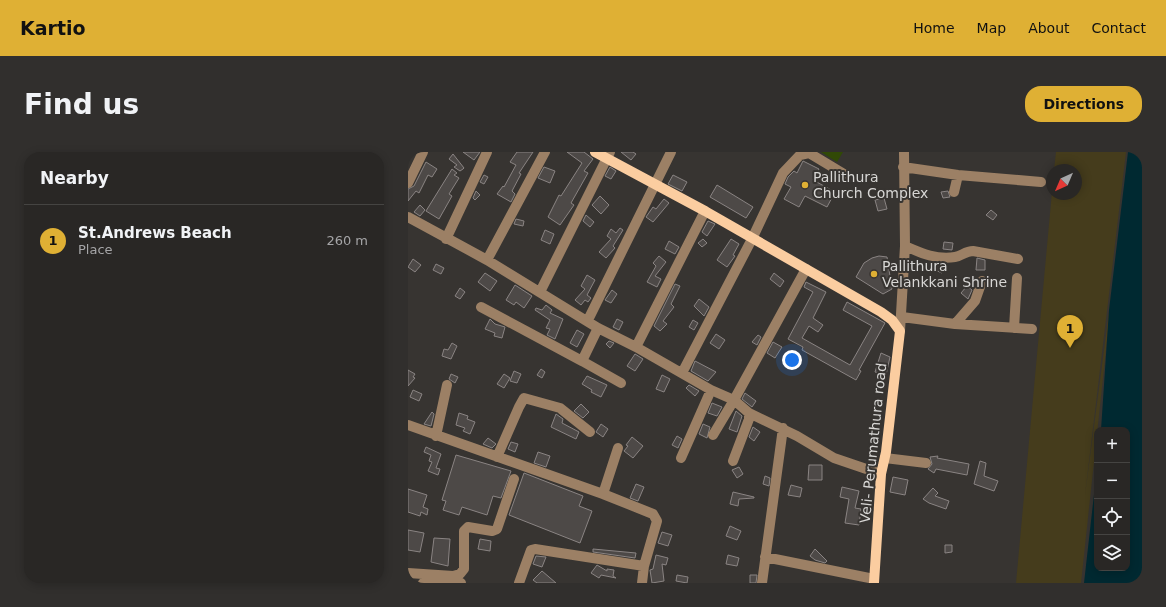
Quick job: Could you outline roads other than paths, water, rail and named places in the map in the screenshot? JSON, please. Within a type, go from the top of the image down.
[{"type":"main road","points":[[595,152],[608,155],[654,184],[705,211],[881,312],[892,320],[900,331]]},
{"type":"main road","name":"Veli- Perumathura road","points":[[874,581],[881,474],[885,458],[900,331]]},
{"type":"street","points":[[408,183],[423,152]]},
{"type":"street","points":[[446,239],[487,152]]},
{"type":"street","points":[[487,260],[545,152]]},
{"type":"street","points":[[588,320],[671,152]]},
{"type":"street","points":[[900,331],[902,317],[904,246],[903,152]]},
{"type":"street","points":[[682,373],[752,239],[783,173],[800,155],[804,153],[812,154],[844,174]]},
{"type":"street","points":[[540,292],[608,155]]},
{"type":"street","points":[[903,166],[958,175],[1041,182]]},
{"type":"street","points":[[954,192],[958,175]]},
{"type":"street","points":[[636,346],[705,211]]},
{"type":"street","points":[[408,217],[487,260],[588,320],[598,328],[636,346],[711,390],[734,400],[749,413],[783,428],[834,458],[881,474]]},
{"type":"street","points":[[904,246],[936,258],[955,257],[966,251],[973,250],[1018,259]]},
{"type":"street","points":[[713,435],[734,400],[806,269]]},
{"type":"street","points":[[1014,328],[1017,278]]},
{"type":"street","points":[[955,324],[975,301],[982,281]]},
{"type":"street","points":[[481,307],[622,383]]},
{"type":"street","points":[[902,317],[955,324],[1032,329]]},
{"type":"street","points":[[582,361],[598,328]]},
{"type":"street","points":[[436,436],[447,385]]},
{"type":"street","points":[[680,458],[711,390]]},
{"type":"street","points":[[497,457],[524,398],[560,408],[590,432]]},
{"type":"street","points":[[733,461],[749,419],[749,413]]},
{"type":"street","points":[[408,426],[603,494],[653,514],[657,519],[644,566],[642,583]]},
{"type":"street","points":[[762,583],[783,428]]},
{"type":"street","points":[[603,494],[618,448]]},
{"type":"street","points":[[885,458],[926,463]]},
{"type":"street","points":[[460,580],[464,569],[464,531],[468,527],[492,531],[497,529],[514,479]]},
{"type":"street","points":[[519,583],[528,556],[531,550],[534,549],[644,566]]},
{"type":"street","points":[[765,557],[874,581]]},
{"type":"street","points":[[408,573],[453,576],[460,580]]},
{"type":"street","points":[[423,583],[460,580]]},
{"type":"water","points":[[1128,152],[1142,152],[1142,583],[1084,583],[1094,495],[1094,571],[1130,571],[1130,427],[1101,427],[1109,310]]},
{"type":"place","name":"Pallithura Church Complex","points":[[805,185]]},
{"type":"place","name":"Pallithura Velankkani Shrine","points":[[874,274]]},
{"type":"place","name":"St.Andrews Beach","points":[[1070,348]]}]
